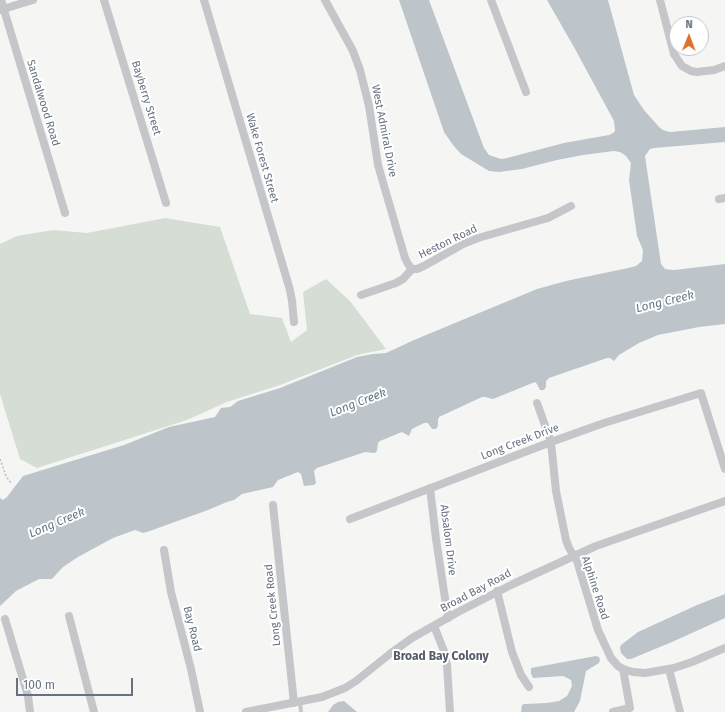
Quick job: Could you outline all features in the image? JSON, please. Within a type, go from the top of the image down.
[{"type":"street","name":"Sandalwood Road","points":[[1,0],[2,9],[65,213]]},
{"type":"street","points":[[2,9],[33,0]]},
{"type":"street","name":"Bayberry Street","points":[[104,0],[166,203]]},
{"type":"street","name":"Wake Forest Street","points":[[204,0],[290,290],[294,322]]},
{"type":"street","name":"West Admiral Drive","points":[[325,0],[353,51],[360,70],[369,106],[378,165],[405,258],[412,268]]},
{"type":"street","points":[[491,0],[526,92]]},
{"type":"street","points":[[660,0],[674,54],[682,66],[691,71],[697,72],[714,70],[725,66]]},
{"type":"street","name":"Heston Road","points":[[362,295],[396,283],[403,279],[412,268],[417,269],[424,266],[463,244],[478,238],[548,218],[560,213],[570,206]]},
{"type":"street","name":"Long Creek Drive","points":[[350,519],[551,442],[604,423],[701,393],[725,470]]},
{"type":"street","name":"Alphine Road","points":[[537,403],[551,442],[556,491],[566,540],[577,562],[598,630],[607,652],[618,666],[623,669]]},
{"type":"street","name":"Absalom Drive","points":[[430,488],[448,618]]},
{"type":"street","name":"Broad Bay Road","points":[[246,712],[326,696],[345,688],[391,653],[434,626],[497,591],[596,546],[725,501]]},
{"type":"street","name":"Long Creek Road","points":[[272,504],[297,702]]},
{"type":"street","name":"Bay Road","points":[[164,550],[171,592],[200,712]]},
{"type":"street","points":[[497,591],[512,652],[521,675],[529,687]]},
{"type":"street","points":[[69,616],[94,712]]},
{"type":"street","points":[[4,619],[28,696],[30,712]]},
{"type":"street","points":[[434,626],[444,650],[447,665],[450,712]]},
{"type":"street","points":[[614,712],[630,708],[623,669],[645,673],[669,669],[692,662],[725,648]]},
{"type":"street","points":[[669,669],[680,712]]},
{"type":"lane","points":[[297,702],[301,712]]},
{"type":"path","points":[[0,458],[6,476],[12,483]]},
{"type":"shaded area","points":[[165,218],[220,227],[250,314],[282,318],[291,342],[307,330],[303,292],[326,279],[350,301],[386,349],[357,355],[280,385],[227,402],[187,420],[37,468],[20,459],[0,394],[0,244],[17,236],[53,230],[87,233]]},
{"type":"water","name":"Long Creek","points":[[399,0],[429,0],[484,148],[489,155],[501,159],[564,143],[609,135],[615,131],[614,121],[547,0],[608,0],[634,95],[644,110],[659,127],[670,132],[725,127],[725,142],[654,148],[650,149],[645,156],[661,264],[665,269],[674,270],[725,264],[725,324],[699,327],[658,335],[639,343],[619,355],[614,361],[607,358],[549,378],[546,381],[546,387],[544,390],[540,390],[535,382],[493,399],[482,397],[439,417],[438,426],[436,429],[432,429],[428,423],[424,423],[412,429],[409,436],[402,432],[380,441],[375,453],[365,452],[317,468],[314,471],[316,483],[314,485],[304,486],[301,474],[298,472],[278,480],[273,487],[242,494],[234,500],[147,532],[143,533],[135,530],[113,538],[63,567],[52,579],[39,579],[16,591],[0,606],[0,498],[3,500],[7,497],[23,476],[124,445],[169,427],[215,417],[221,408],[230,407],[238,401],[280,388],[357,357],[386,353],[537,289],[566,281],[636,266],[642,261],[643,250],[637,236],[629,180],[631,163],[626,156],[620,152],[614,151],[583,155],[522,169],[499,172],[489,171],[461,154],[444,132]]},
{"type":"water","points":[[725,594],[725,618],[631,659],[627,659],[621,653],[621,645],[638,632]]},
{"type":"water","points":[[596,656],[599,657],[599,663],[586,671],[580,701],[574,712],[521,712],[522,705],[524,704],[559,701],[567,696],[572,686],[571,680],[563,676],[533,678],[531,668]]},
{"type":"water","points":[[344,701],[357,712],[328,712],[333,705]]},
{"type":"district","name":"Broad Bay Colony","points":[[441,657]]}]
